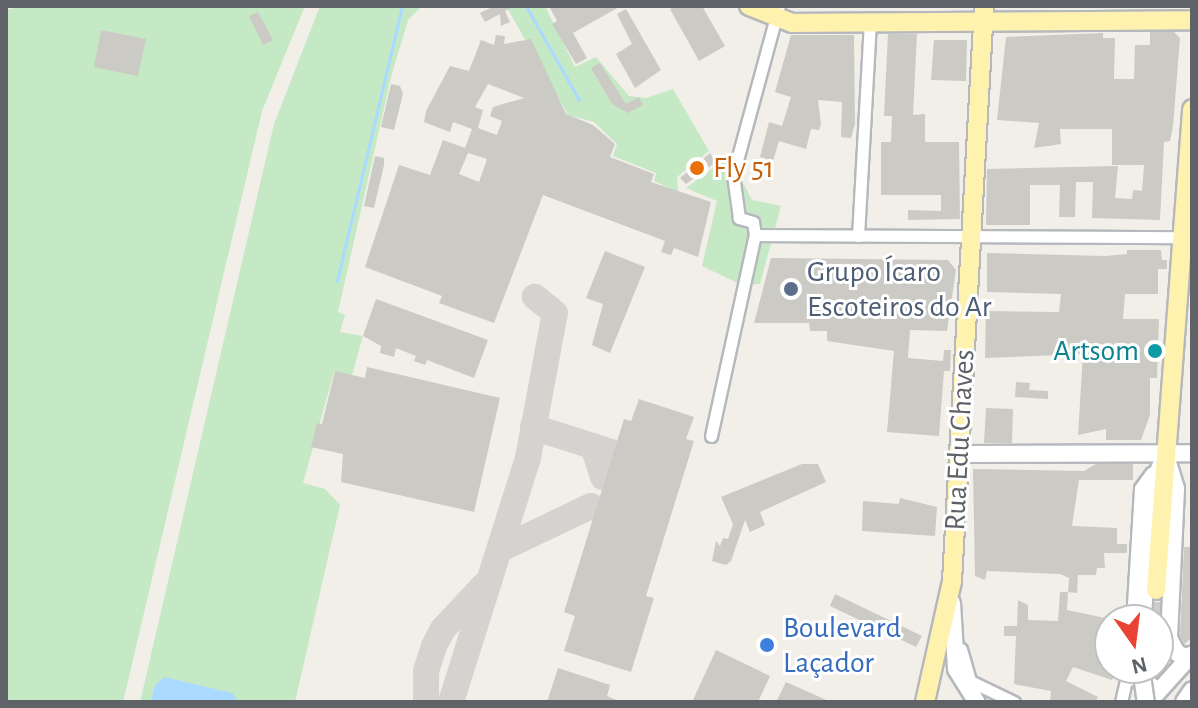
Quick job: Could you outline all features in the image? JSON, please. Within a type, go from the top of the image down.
[{"type":"main road","points":[[749,6],[778,13],[870,22],[984,14],[1192,20]]},
{"type":"main road","name":"Rua Edu Chaves","points":[[952,584],[984,14]]},
{"type":"main road","points":[[1156,590],[1165,453],[1188,237],[1192,109]]},
{"type":"main road","points":[[1144,604],[1150,489],[1165,453]]},
{"type":"main road","points":[[1148,702],[1190,656],[1177,653],[1169,638],[1176,489],[1165,453]]},
{"type":"main road","points":[[960,454],[1192,453]]},
{"type":"main road","points":[[925,702],[952,584]]},
{"type":"main road","points":[[952,584],[956,669],[977,702]]},
{"type":"main road","points":[[1156,684],[1162,688]]},
{"type":"main road","points":[[1184,702],[1192,690]]},
{"type":"street","points":[[711,436],[755,235],[753,222],[739,218],[733,175],[778,13]]},
{"type":"street","points":[[858,236],[870,22]]},
{"type":"street","points":[[755,235],[1188,237]]},
{"type":"street","points":[[1133,604],[1140,488],[1165,453]]},
{"type":"street","name":"Rua Edu Chaves","points":[[952,584],[970,681],[1014,702]]},
{"type":"green space","points":[[23,6],[305,6],[262,111],[123,702],[6,702],[6,10]]},
{"type":"green space","points":[[320,6],[431,6],[420,8],[408,20],[391,77],[338,312],[345,315],[340,332],[363,336],[352,375],[334,372],[303,483],[325,489],[340,505],[295,702],[140,702],[274,124]]},
{"type":"green space","points":[[506,6],[545,6],[575,67],[596,57],[629,96],[646,98],[673,89],[709,151],[677,177],[678,192],[654,181],[656,173],[613,156],[617,144],[594,122],[568,115]]},
{"type":"green space","points":[[729,156],[752,200],[781,206],[760,284],[742,285],[702,266],[717,201],[686,188]]},
{"type":"water","points":[[164,677],[232,693],[239,702],[151,702],[155,685]]},
{"type":"building","points":[[494,6],[514,6],[505,11],[510,22],[501,26],[500,14],[485,22],[480,13]]},
{"type":"building","points":[[549,6],[621,6],[573,33],[587,58],[576,64],[552,24],[557,21]]},
{"type":"building","points":[[676,6],[702,6],[725,46],[699,61],[670,9]]},
{"type":"building","points":[[626,9],[661,70],[635,88],[616,54],[632,44],[617,14]]},
{"type":"building","points":[[258,12],[273,40],[263,45],[249,16]]},
{"type":"building","points":[[101,30],[146,39],[138,76],[94,67]]},
{"type":"building","points":[[1150,32],[1174,32],[1180,38],[1173,126],[1170,141],[1164,142],[1160,220],[1092,218],[1093,182],[1076,182],[1075,217],[1059,217],[1060,185],[1030,185],[1030,225],[986,225],[987,169],[1118,166],[1115,198],[1132,199],[1133,190],[1142,191],[1144,165],[1112,165],[1112,129],[1060,129],[1061,144],[1034,148],[1039,123],[997,120],[1006,37],[1103,33],[1103,38],[1115,38],[1114,79],[1134,79],[1135,45],[1150,45]]},
{"type":"building","points":[[888,34],[917,34],[913,115],[925,114],[925,142],[959,142],[960,219],[908,220],[908,210],[941,211],[941,195],[881,195],[881,142],[891,142],[892,116],[884,116]]},
{"type":"building","points":[[496,35],[505,36],[504,44],[531,39],[566,114],[593,125],[615,144],[610,157],[654,174],[651,182],[711,202],[698,257],[674,248],[671,255],[661,252],[665,241],[543,195],[494,323],[439,303],[442,296],[365,267],[399,165],[430,175],[443,140],[465,148],[472,129],[453,122],[450,132],[424,122],[426,111],[450,66],[469,71],[481,40],[494,45]],"holes":[[[488,84],[524,98],[493,107],[490,116],[502,121],[497,135],[478,128],[483,110],[475,107]],[[468,153],[487,159],[479,182],[459,174]]]},
{"type":"building","points":[[791,35],[854,35],[855,124],[851,138],[841,137],[842,102],[818,100],[821,124],[819,130],[811,129],[806,149],[779,141],[773,161],[760,157],[769,122],[782,126],[791,97],[775,92]]},
{"type":"building","points":[[934,40],[967,40],[966,81],[931,80]]},
{"type":"building","points":[[600,63],[626,104],[639,97],[643,105],[628,113],[612,104],[591,68]]},
{"type":"building","points":[[391,84],[400,86],[403,94],[394,130],[381,127]]},
{"type":"building","points":[[710,153],[716,162],[686,184],[680,178]]},
{"type":"building","points":[[375,156],[384,158],[384,165],[374,208],[364,206]]},
{"type":"building","points":[[1127,250],[1161,250],[1162,260],[1167,260],[1167,269],[1158,269],[1158,294],[1125,294],[1123,319],[1159,319],[1157,378],[1150,378],[1150,415],[1141,440],[1106,440],[1106,429],[1078,435],[1083,354],[985,358],[986,311],[1059,312],[1061,294],[987,292],[987,253],[1127,254]],"holes":[[[1095,345],[1120,345],[1120,360],[1095,360]]]},
{"type":"building","points":[[605,251],[645,267],[610,353],[592,345],[603,304],[586,298]]},
{"type":"building","points":[[771,258],[948,260],[956,270],[947,331],[910,330],[908,358],[943,361],[944,350],[951,350],[950,371],[944,371],[939,436],[887,432],[894,351],[827,341],[827,331],[810,331],[809,323],[754,323]]},
{"type":"building","points":[[376,299],[488,340],[474,378],[427,360],[425,365],[414,361],[416,356],[396,348],[394,357],[380,353],[381,346],[363,336]]},
{"type":"building","points":[[367,367],[500,398],[474,512],[341,482],[343,454],[311,447],[317,423],[322,424],[335,371],[365,378]]},
{"type":"building","points":[[1016,382],[1030,383],[1029,390],[1048,391],[1048,399],[1015,397]]},
{"type":"building","points":[[639,399],[694,417],[686,439],[694,441],[646,596],[654,598],[631,672],[564,651],[575,616],[564,612],[624,419],[631,421]]},
{"type":"building","points":[[986,408],[1013,409],[1012,443],[984,443]]},
{"type":"building","points":[[802,464],[818,464],[826,482],[760,512],[765,525],[750,532],[745,520],[731,561],[726,565],[712,561],[716,541],[720,546],[723,538],[728,539],[733,524],[721,497]]},
{"type":"building","points":[[1096,464],[1133,464],[1133,480],[1079,480],[1072,526],[1117,528],[1117,544],[1127,544],[1127,553],[1104,553],[1105,568],[1097,568],[1096,575],[1078,575],[1077,593],[1068,592],[1069,578],[1060,574],[987,571],[985,580],[975,576],[973,469],[1084,471]]},
{"type":"building","points":[[900,498],[937,507],[935,536],[862,531],[863,501],[899,504]]},
{"type":"building","points":[[1184,547],[1192,547],[1192,637],[1185,644],[1180,636]]},
{"type":"building","points":[[1060,592],[1068,592],[1067,610],[1094,616],[1094,674],[1073,667],[1066,681],[1098,697],[1095,702],[1050,702],[1051,691],[1014,684],[1016,636],[1004,636],[1004,626],[1017,626],[1018,600],[1028,605],[1028,620],[1058,621]]},
{"type":"building","points":[[835,594],[922,636],[916,647],[830,606]]},
{"type":"building","points":[[716,650],[770,676],[758,702],[692,702]]},
{"type":"building","points":[[558,668],[610,685],[607,696],[621,702],[547,702]]},
{"type":"building","points":[[786,682],[831,702],[776,702]]},
{"type":"waterway","points":[[337,281],[402,6]]},
{"type":"waterway","points":[[526,6],[579,100]]},
{"type":"taxiway","points":[[451,702],[528,458],[555,313],[535,297]]},
{"type":"taxiway","points":[[533,427],[617,454]]},
{"type":"taxiway","points":[[593,446],[603,477]]},
{"type":"taxiway","points":[[499,550],[591,506]]},
{"type":"taxiway","points":[[426,702],[426,671],[434,646],[443,629],[484,585]]},
{"type":"tunnel","points":[[1156,590],[1156,604]]},
{"type":"tunnel","points":[[1142,700],[1148,684]]},
{"type":"place","name":"Fly 51","points":[[697,168]]},
{"type":"place","name":"Grupo Ícaro Escoteiros do Ar","points":[[791,289]]},
{"type":"place","name":"Artsom","points":[[1155,351]]},
{"type":"place","name":"Boulevard Laçador","points":[[767,645]]}]
